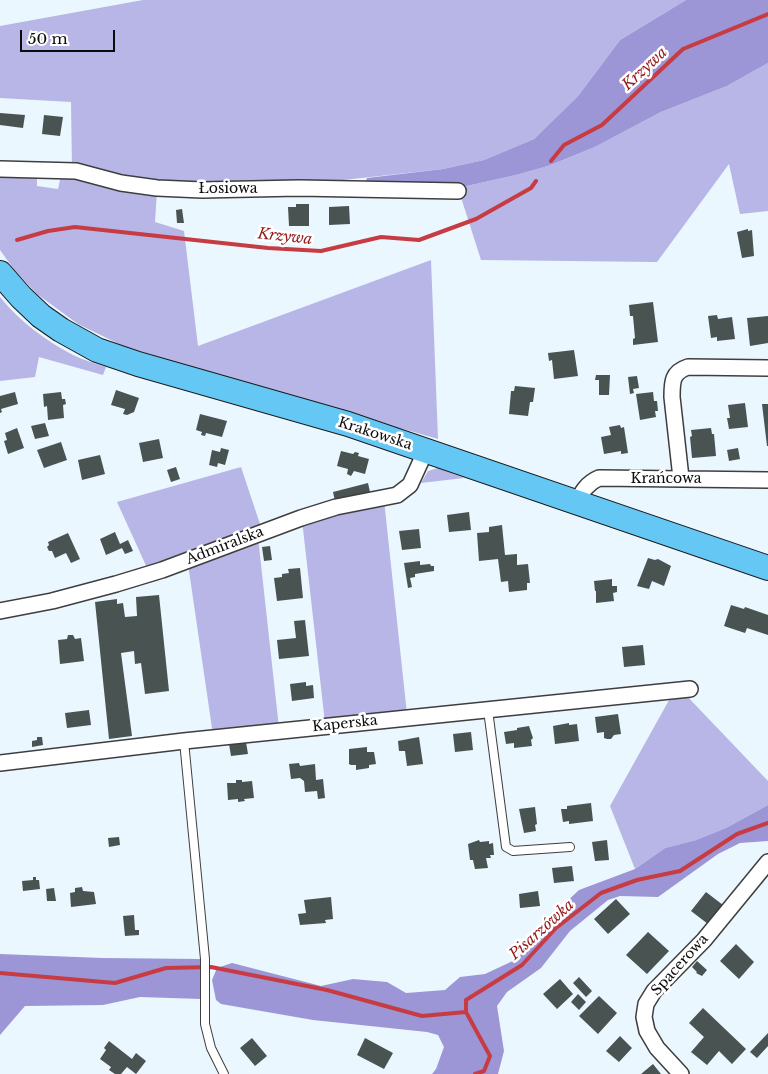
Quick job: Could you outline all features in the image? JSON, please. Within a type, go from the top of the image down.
[{"type":"main road","name":"Krakowska","points":[[0,273],[21,298],[41,316],[61,330],[97,350],[138,364],[340,422],[768,568]]},
{"type":"street","name":"Łosiowa","points":[[0,169],[76,171],[121,183],[193,190],[298,188],[458,191]]},
{"type":"street","points":[[681,478],[672,397],[672,384],[675,375],[680,370],[688,367],[768,368]]},
{"type":"street","name":"Admiralska","points":[[0,611],[52,601],[116,584],[162,570],[301,518],[372,499],[397,495],[410,485],[426,450]]},
{"type":"street","name":"Krańcowa","points":[[576,503],[587,485],[599,478],[768,480]]},
{"type":"street","name":"Kaperska","points":[[0,763],[184,741],[690,689]]},
{"type":"street","name":"Spacerowa","points":[[682,1074],[657,1048],[647,1031],[644,1017],[646,1004],[654,991],[704,940],[768,862]]},
{"type":"lane","points":[[488,710],[506,848],[513,851],[570,847]]},
{"type":"lane","points":[[184,741],[205,959],[206,1029],[211,1048],[224,1074]]},
{"type":"shaded area","points":[[143,0],[686,0],[620,40],[578,96],[534,139],[484,160],[443,169],[298,185],[158,184],[72,168],[71,102],[0,98],[0,26]]},
{"type":"shaded area","points":[[686,0],[768,0],[768,63],[727,86],[661,112],[595,147],[548,166],[458,188],[364,186],[367,178],[443,169],[484,160],[534,139],[578,96],[620,40]]},
{"type":"shaded area","points":[[768,63],[768,211],[740,214],[729,164],[657,262],[481,260],[458,188],[548,166],[595,147],[661,112],[727,86]]},
{"type":"shaded area","points":[[61,175],[157,191],[155,222],[184,231],[198,346],[431,260],[438,439],[403,429],[402,431],[123,346],[78,324],[37,294],[15,271],[0,250],[0,176],[37,177],[37,186],[58,189]]},
{"type":"shaded area","points":[[0,297],[24,322],[53,343],[77,357],[106,367],[103,375],[39,357],[35,377],[0,381]]},
{"type":"shaded area","points":[[241,467],[261,527],[148,570],[117,502]]},
{"type":"shaded area","points":[[438,468],[464,478],[421,483],[428,471]]},
{"type":"shaded area","points":[[384,500],[407,714],[325,723],[302,520]]},
{"type":"shaded area","points":[[258,537],[279,728],[213,735],[188,564]]},
{"type":"shaded area","points":[[683,692],[768,781],[768,805],[726,828],[696,840],[665,848],[635,869],[610,806],[673,693]]},
{"type":"shaded area","points":[[768,805],[768,841],[740,843],[718,854],[658,897],[620,896],[608,900],[570,931],[541,968],[507,992],[497,1006],[504,1051],[498,1074],[432,1074],[436,1069],[444,1047],[438,1035],[427,1032],[313,1020],[221,1004],[216,1000],[212,980],[217,968],[232,963],[321,986],[353,979],[387,982],[406,993],[445,990],[460,977],[485,974],[517,959],[548,919],[579,890],[635,869],[665,848],[696,840],[726,828]]},
{"type":"shaded area","points":[[0,954],[200,959],[202,976],[201,999],[140,997],[103,1005],[25,1006],[0,1035]]},
{"type":"building","points":[[0,113],[25,115],[23,128],[0,125]]},
{"type":"building","points":[[44,115],[63,117],[60,136],[42,134]]},
{"type":"building","points":[[296,204],[309,204],[309,226],[289,226],[288,207],[296,207]]},
{"type":"building","points":[[349,206],[350,224],[329,225],[329,207]]},
{"type":"building","points":[[182,209],[184,223],[177,223],[176,210]]},
{"type":"building","points":[[748,229],[748,231],[752,230],[754,256],[742,258],[737,232]]},
{"type":"building","points":[[653,302],[658,342],[633,345],[633,339],[635,338],[633,316],[630,316],[629,305]]},
{"type":"building","points":[[717,315],[718,319],[732,317],[735,339],[717,341],[717,337],[711,338],[708,316]]},
{"type":"building","points":[[768,316],[768,343],[750,346],[747,318]]},
{"type":"building","points":[[574,350],[578,376],[554,379],[552,360],[549,361],[548,353]]},
{"type":"building","points":[[596,375],[610,375],[609,395],[599,395],[599,380],[595,380]]},
{"type":"building","points":[[637,376],[639,388],[633,389],[634,393],[630,394],[628,377]]},
{"type":"building","points":[[515,386],[535,388],[528,416],[509,414],[511,391],[514,391]]},
{"type":"building","points":[[116,390],[139,398],[134,412],[127,415],[123,414],[125,409],[111,405]]},
{"type":"building","points":[[15,392],[18,404],[1,409],[2,412],[0,413],[0,396]]},
{"type":"building","points":[[61,392],[62,399],[65,399],[66,404],[63,405],[64,418],[48,420],[47,406],[44,407],[43,394]]},
{"type":"building","points":[[653,392],[654,401],[657,401],[658,411],[655,411],[656,417],[640,420],[636,394]]},
{"type":"building","points":[[745,403],[748,427],[729,429],[727,418],[730,418],[728,405]]},
{"type":"building","points":[[762,404],[768,404],[768,446],[767,446]]},
{"type":"building","points":[[200,414],[227,421],[222,437],[206,433],[205,436],[201,435],[202,432],[196,430]]},
{"type":"building","points":[[45,423],[49,436],[35,439],[31,426]]},
{"type":"building","points":[[620,425],[621,428],[624,427],[628,453],[621,454],[621,451],[604,454],[601,437],[611,435],[609,427]]},
{"type":"building","points":[[17,428],[24,448],[8,454],[4,441],[7,440],[5,433]]},
{"type":"building","points":[[711,428],[712,434],[714,434],[716,456],[692,458],[691,430]]},
{"type":"building","points":[[159,439],[163,458],[143,462],[139,443]]},
{"type":"building","points":[[61,442],[67,460],[44,468],[37,450]]},
{"type":"building","points":[[221,448],[229,450],[225,465],[218,463],[217,467],[209,465],[212,450],[220,452]]},
{"type":"building","points":[[738,448],[740,459],[729,461],[727,450]]},
{"type":"building","points":[[341,451],[353,454],[355,452],[359,453],[358,456],[369,459],[365,474],[354,471],[351,476],[347,474],[348,469],[337,466]]},
{"type":"building","points":[[100,455],[105,474],[82,480],[78,460]]},
{"type":"building","points":[[176,467],[180,479],[171,482],[167,470]]},
{"type":"building","points":[[368,483],[370,492],[335,501],[333,492]]},
{"type":"building","points":[[469,512],[471,530],[449,532],[447,515]]},
{"type":"building","points":[[502,525],[505,555],[517,554],[517,565],[528,564],[530,583],[527,583],[527,590],[509,592],[508,581],[501,582],[498,559],[479,561],[477,533],[489,532],[489,527]]},
{"type":"building","points":[[419,529],[421,548],[402,550],[399,531]]},
{"type":"building","points":[[115,532],[120,544],[128,540],[133,551],[125,554],[122,548],[106,555],[100,539]]},
{"type":"building","points":[[68,533],[80,559],[71,563],[66,553],[55,558],[52,551],[49,551],[47,547],[49,545],[48,542]]},
{"type":"building","points":[[270,546],[272,560],[264,561],[262,547]]},
{"type":"building","points":[[648,558],[658,559],[671,566],[664,586],[652,581],[649,589],[637,586]]},
{"type":"building","points":[[420,561],[420,565],[430,564],[434,566],[434,571],[415,574],[415,577],[410,578],[412,587],[408,588],[404,563]]},
{"type":"building","points":[[300,568],[303,598],[277,601],[274,578],[282,577],[282,574],[289,573],[288,569]]},
{"type":"building","points":[[612,579],[612,586],[617,586],[617,592],[613,593],[614,601],[596,603],[594,581]]},
{"type":"building","points":[[159,595],[169,691],[145,694],[141,663],[135,664],[134,651],[121,653],[132,736],[109,739],[95,602],[117,599],[117,604],[123,603],[125,617],[137,616],[136,597]]},
{"type":"building","points":[[731,605],[744,609],[745,607],[768,615],[768,635],[747,628],[745,633],[724,626]]},
{"type":"building","points":[[305,620],[309,656],[279,659],[277,640],[296,638],[294,621]]},
{"type":"building","points":[[68,635],[73,635],[75,639],[81,638],[84,661],[60,664],[58,640],[67,639]]},
{"type":"building","points":[[643,645],[645,665],[624,667],[622,647]]},
{"type":"building","points":[[306,682],[306,686],[313,685],[314,698],[292,701],[290,684]]},
{"type":"building","points":[[89,710],[91,725],[67,728],[65,713]]},
{"type":"building","points":[[618,714],[621,734],[607,739],[604,738],[604,732],[597,733],[595,717]]},
{"type":"building","points":[[569,723],[569,725],[577,724],[579,741],[555,744],[553,726]]},
{"type":"building","points":[[529,726],[533,738],[531,740],[532,746],[514,748],[514,743],[506,744],[504,732]]},
{"type":"building","points":[[471,732],[473,750],[455,752],[453,734]]},
{"type":"building","points":[[37,737],[42,737],[43,745],[32,747],[32,741],[37,740]]},
{"type":"building","points":[[419,737],[423,764],[407,766],[405,751],[399,751],[398,741]]},
{"type":"building","points":[[246,742],[248,754],[231,756],[229,744]]},
{"type":"building","points":[[367,747],[367,752],[374,752],[376,764],[369,765],[369,768],[356,770],[356,765],[349,764],[349,749]]},
{"type":"building","points":[[299,763],[300,766],[315,764],[316,780],[323,779],[325,798],[318,799],[317,791],[305,792],[304,781],[300,778],[291,779],[289,764]]},
{"type":"building","points":[[236,780],[242,780],[242,782],[252,781],[254,798],[238,802],[238,799],[228,800],[227,783],[236,783]]},
{"type":"building","points":[[591,803],[593,821],[569,824],[569,821],[563,822],[561,809],[567,809],[567,806]]},
{"type":"building","points":[[535,807],[536,831],[524,833],[519,809]]},
{"type":"building","points":[[119,837],[120,845],[109,847],[108,838]]},
{"type":"building","points":[[479,840],[480,842],[489,841],[489,844],[493,843],[494,855],[490,855],[491,858],[486,858],[488,868],[475,869],[473,860],[470,860],[468,844]]},
{"type":"building","points":[[607,840],[609,860],[595,861],[592,842]]},
{"type":"building","points":[[572,866],[574,881],[554,883],[552,868]]},
{"type":"building","points":[[33,877],[39,880],[40,889],[23,891],[22,881],[33,880]]},
{"type":"building","points":[[82,887],[83,891],[94,892],[96,904],[71,907],[70,893],[75,892],[75,888]]},
{"type":"building","points":[[54,888],[56,901],[47,901],[46,889]]},
{"type":"building","points":[[538,891],[540,906],[520,908],[519,894]]},
{"type":"building","points":[[706,892],[723,905],[708,924],[691,911]]},
{"type":"building","points":[[331,897],[333,919],[325,920],[326,923],[300,925],[298,914],[306,913],[304,900]]},
{"type":"building","points":[[616,899],[630,914],[608,934],[594,919]]},
{"type":"building","points":[[134,915],[135,930],[139,930],[139,935],[125,936],[123,916]]},
{"type":"building","points":[[648,932],[669,951],[647,974],[626,955]]},
{"type":"building","points":[[736,944],[754,962],[739,979],[720,961]]},
{"type":"building","points":[[697,961],[707,970],[702,976],[696,973],[692,967]]},
{"type":"building","points":[[579,977],[592,991],[586,997],[573,983]]},
{"type":"building","points":[[560,979],[573,994],[557,1009],[543,994]]},
{"type":"building","points":[[578,994],[586,1002],[579,1010],[571,1002]]},
{"type":"building","points":[[599,996],[617,1013],[598,1034],[579,1016]]},
{"type":"building","points":[[703,1008],[746,1049],[732,1064],[719,1051],[707,1065],[691,1052],[704,1037],[689,1023]]},
{"type":"building","points":[[768,1033],[768,1046],[757,1058],[750,1052]]},
{"type":"building","points":[[620,1036],[632,1048],[619,1062],[606,1051]]},
{"type":"building","points":[[252,1038],[267,1056],[255,1066],[240,1048]]},
{"type":"building","points":[[365,1038],[393,1053],[384,1069],[357,1055]]},
{"type":"building","points":[[109,1041],[132,1059],[136,1053],[146,1061],[136,1074],[127,1067],[121,1074],[115,1074],[109,1070],[111,1067],[100,1059]]},
{"type":"building","points":[[653,1064],[661,1074],[641,1074]]},
{"type":"waterway","name":"Krzywa","points":[[551,161],[564,145],[602,125],[683,49],[768,14]]},
{"type":"waterway","name":"Krzywa","points":[[17,240],[48,231],[75,227],[268,248],[321,251],[381,237],[419,240],[476,219],[531,188],[536,181]]},
{"type":"waterway","name":"Pisarzówka","points":[[475,1074],[484,1071],[490,1056],[466,1012],[466,1000],[522,965],[556,928],[601,893],[637,880],[680,871],[737,834],[768,823]]},
{"type":"waterway","points":[[0,973],[115,983],[166,968],[211,967],[327,990],[422,1016],[466,1012]]}]
